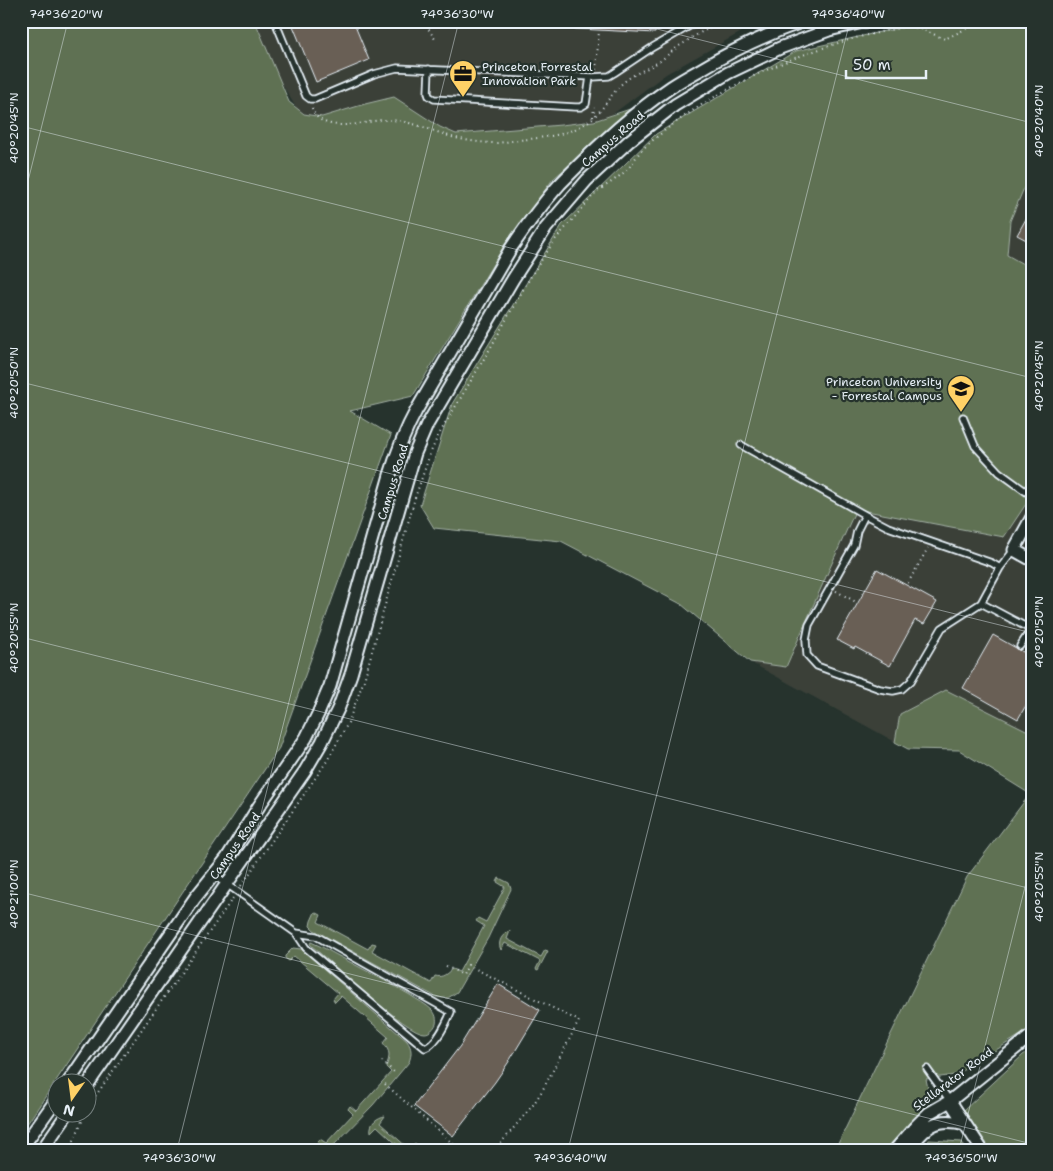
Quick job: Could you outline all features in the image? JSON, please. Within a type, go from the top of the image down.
[{"type":"street","name":"Campus Road","points":[[74,1074],[190,905],[227,858],[259,806],[306,738],[330,686],[390,475],[406,431],[511,248],[559,186],[593,151],[636,113],[672,86],[719,58],[762,37],[804,21]]},
{"type":"street","name":"Campus Road","points":[[95,1074],[304,771],[322,742],[339,708],[351,674],[415,453],[428,425],[454,379],[513,278],[546,228],[587,180],[629,141],[675,105],[728,73],[780,48],[829,30],[867,21]]},
{"type":"street","points":[[1032,517],[1014,550],[1032,560]]},
{"type":"street","name":"Stellarator Road","points":[[895,1150],[915,1126],[929,1113],[950,1101],[1032,1035]]},
{"type":"street","points":[[950,1101],[982,1150]]},
{"type":"street","points":[[21,1149],[48,1111]]},
{"type":"street","name":"Stellarator Road","points":[[908,1150],[915,1140],[937,1122],[946,1120],[965,1124]]},
{"type":"street","points":[[42,1150],[60,1124]]},
{"type":"lane","points":[[275,21],[306,96],[310,99],[315,99],[374,74],[397,68],[590,77],[609,76],[653,47],[698,21]]},
{"type":"lane","points":[[429,69],[428,93],[434,99],[581,108],[586,104],[590,77]]},
{"type":"lane","points":[[963,417],[975,446],[999,472],[1032,496]]},
{"type":"lane","points":[[741,445],[888,527],[992,563],[1000,568]]},
{"type":"lane","points":[[865,515],[857,531],[854,545],[809,625],[806,640],[807,655],[817,666],[880,689],[893,691],[902,689],[911,681],[942,628],[981,603],[1000,568],[1014,550]]},
{"type":"lane","points":[[981,603],[1031,629],[1020,646]]},
{"type":"lane","points":[[214,874],[296,933],[306,948],[425,1048],[430,1046],[447,1022],[450,1012],[316,936],[296,933]]},
{"type":"lane","points":[[927,1069],[950,1101]]},
{"type":"path","points":[[422,21],[434,38]]},
{"type":"path","points":[[98,1094],[327,761],[348,723],[364,680],[415,498],[430,454],[438,436],[516,302],[555,240],[597,191],[629,168],[638,154],[652,141],[707,102],[739,83],[792,59],[853,39],[911,27],[945,39],[982,21]]},
{"type":"path","points":[[908,583],[932,542]]},
{"type":"path","points":[[830,588],[856,602]]},
{"type":"path","points":[[446,966],[463,975],[468,964],[579,1021],[533,1105],[495,1150]]},
{"type":"path","points":[[382,1061],[394,1072]]},
{"type":"path","points":[[385,1084],[460,1150]]},
{"type":"path","points":[[70,1150],[81,1124]]},
{"type":"shaded area","name":"Princeton Forrestal Innovation Park","points":[[244,21],[766,21],[745,30],[666,74],[561,153],[312,134]]},
{"type":"shaded area","name":"Princeton University - Forrestal Campus","points":[[1032,164],[1032,754],[936,701],[908,749],[750,662]]},
{"type":"green space","points":[[21,21],[255,21],[289,102],[304,114],[322,117],[394,97],[440,127],[456,134],[594,121],[636,107],[553,179],[504,246],[413,396],[350,411],[391,435],[279,748],[61,1074],[48,1074],[48,1093],[21,1133]]},
{"type":"green space","points":[[929,21],[1032,21],[1032,169],[1010,221],[1007,255],[1032,269],[1032,495],[1004,537],[856,509],[786,667],[750,662],[681,604],[561,541],[434,528],[420,505],[452,404],[562,225],[656,134],[796,51]]},
{"type":"green space","points":[[946,690],[1032,733],[1032,1028],[955,1075],[926,1079],[930,1098],[893,1150],[835,1150],[967,877],[1030,794],[959,750],[908,749],[895,742],[900,714]]},
{"type":"green space","points":[[499,878],[509,883],[511,889],[488,938],[457,992],[448,998],[436,997],[314,930],[310,926],[315,912],[321,915],[318,922],[368,949],[372,943],[376,944],[372,951],[431,983],[435,976],[442,976],[452,969],[459,972],[484,926],[476,921],[478,918],[486,922],[505,887],[497,882]]},
{"type":"green space","points":[[510,931],[507,939],[541,957],[545,950],[548,951],[538,970],[536,969],[540,961],[505,943],[501,950],[501,939]]},
{"type":"green space","points":[[311,942],[427,1006],[432,1010],[436,1018],[434,1027],[425,1033],[403,1022],[349,979],[310,944]]},
{"type":"green space","points":[[293,948],[301,949],[407,1041],[411,1049],[409,1062],[373,1105],[329,1149],[323,1148],[317,1142],[320,1139],[326,1143],[353,1114],[348,1109],[350,1106],[356,1111],[391,1072],[386,1067],[389,1054],[383,1043],[388,1037],[341,996],[335,1002],[333,999],[338,993],[294,956],[289,961],[285,958]]},
{"type":"green space","points":[[1032,1049],[1032,1150],[991,1150],[964,1110],[1023,1055]]},
{"type":"green space","points":[[385,1116],[380,1123],[409,1149],[415,1143],[417,1145],[413,1150],[403,1150],[377,1126],[371,1132],[371,1126],[375,1121]]},
{"type":"green space","points":[[929,1140],[962,1142],[966,1150],[922,1150]]},
{"type":"building","points":[[291,21],[353,21],[369,60],[316,82]]},
{"type":"building","points":[[560,21],[656,21],[655,33],[560,28]]},
{"type":"building","points":[[1032,208],[1032,243],[1017,235]]},
{"type":"building","points":[[877,569],[937,602],[924,624],[915,620],[890,666],[855,647],[854,649],[837,640]]},
{"type":"building","points":[[993,635],[1032,657],[1032,695],[1018,719],[963,688]]},
{"type":"building","points":[[498,984],[540,1010],[495,1082],[453,1136],[414,1106],[460,1046]]},
{"type":"place","name":"Princeton Forrestal Innovation Park","points":[[463,98]]},
{"type":"place","name":"Princeton University - Forrestal Campus","points":[[961,413]]}]
